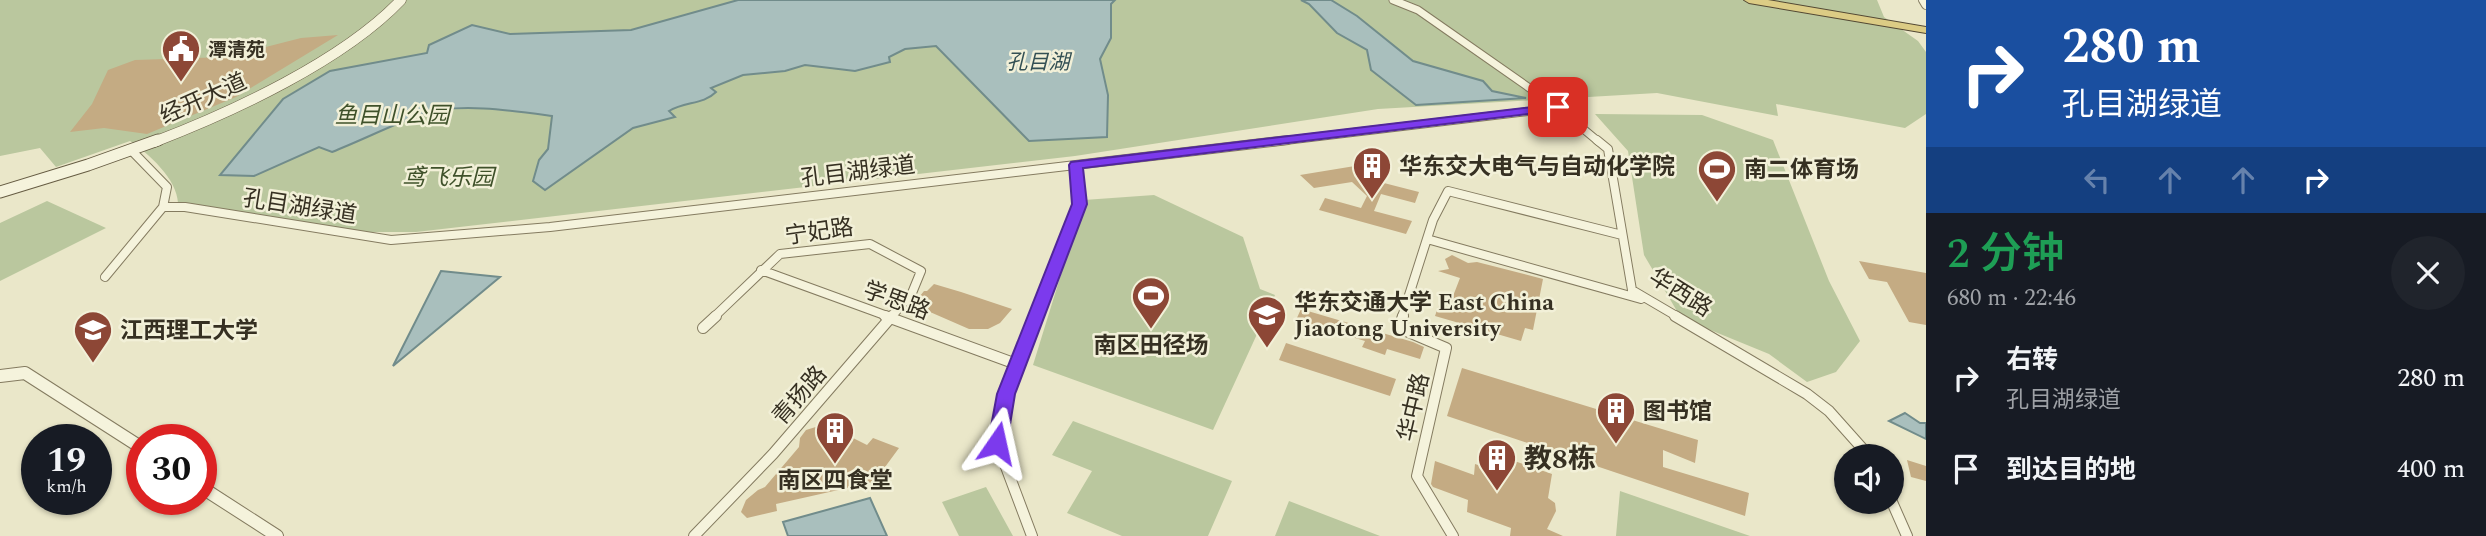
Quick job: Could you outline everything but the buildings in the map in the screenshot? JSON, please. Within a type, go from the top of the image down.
[{"type":"highway","points":[[1749,0],[1926,30]]},
{"type":"highway","points":[[1784,0],[1926,24]]},
{"type":"main road","name":"经开大道","points":[[0,190],[128,146],[243,99],[357,30],[390,0]]},
{"type":"main road","name":"经开大道","points":[[0,190],[131,150],[215,116],[286,80],[369,29],[401,0]]},
{"type":"street","name":"华西路","points":[[1393,0],[1418,10],[1558,107],[1608,149],[1632,290],[1807,394],[1829,411],[1858,444]]},
{"type":"street","points":[[1923,0],[1926,5]]},
{"type":"street","name":"孔目湖绿道","points":[[163,207],[185,207],[391,240],[551,227],[1558,107]]},
{"type":"street","points":[[105,276],[163,207],[167,187],[131,150]]},
{"type":"street","points":[[1032,536],[997,443],[1006,394],[1079,204],[1076,165]]},
{"type":"street","name":"华中路","points":[[1454,536],[1417,476],[1446,348],[1399,327],[1433,220],[1448,191],[1622,235]]},
{"type":"street","points":[[1427,239],[1655,303]]},
{"type":"street","name":"宁妃路","points":[[703,328],[780,254],[870,244],[921,271]]},
{"type":"street","name":"学思路","points":[[761,270],[1019,365]]},
{"type":"street","name":"青扬路","points":[[694,536],[773,454],[912,293],[921,271]]},
{"type":"street","points":[[0,376],[25,373],[126,439]]},
{"type":"street","points":[[217,497],[277,536]]},
{"type":"street","points":[[1897,514],[1907,536]]},
{"type":"green space","name":"鱼目山公园","points":[[0,0],[1877,0],[1884,17],[1918,41],[1926,52],[1926,114],[1905,128],[1776,104],[1778,116],[1657,93],[1378,109],[1075,156],[416,232],[361,232],[178,203],[173,185],[167,176],[130,141],[56,167],[40,148],[0,156]]},
{"type":"green space","name":"南二体育场","points":[[1595,114],[1702,115],[1773,140],[1829,281],[1860,341],[1836,372],[1807,382],[1769,354],[1681,318],[1644,255],[1628,151]]},
{"type":"green space","name":"南区田径场","points":[[1154,195],[1243,237],[1260,289],[1275,295],[1213,430],[1033,365],[1084,200]]},
{"type":"green space","points":[[47,201],[106,228],[0,281],[0,223]]},
{"type":"green space","points":[[1073,421],[1232,481],[1208,536],[1122,536],[1067,513],[1092,471],[1052,455]]},
{"type":"green space","points":[[986,487],[1013,536],[959,536],[942,502]]},
{"type":"green space","points":[[1620,491],[1750,536],[1616,536]]},
{"type":"green space","points":[[1289,501],[1380,536],[1275,536]]},
{"type":"water","name":"孔目湖","points":[[738,0],[1115,0],[1111,4],[1111,38],[1100,59],[1108,95],[1107,137],[1029,141],[936,46],[905,49],[889,57],[890,62],[855,71],[805,65],[785,71],[743,75],[711,88],[716,92],[705,99],[669,111],[675,117],[633,128],[545,190],[533,181],[539,160],[548,149],[552,116],[469,108],[436,110],[422,114],[332,152],[319,147],[254,176],[220,175],[283,99],[330,71],[427,53],[429,45],[472,25],[510,34],[631,30]]},
{"type":"water","points":[[1301,0],[1331,0],[1357,16],[1413,61],[1483,81],[1492,91],[1526,98],[1416,105],[1371,70],[1367,50],[1337,33],[1309,4]]},
{"type":"water","points":[[441,271],[500,277],[393,366]]},
{"type":"water","points":[[1905,413],[1920,423],[1926,423],[1926,439],[1889,421]]},
{"type":"water","points":[[870,498],[887,536],[788,536],[783,522]]},
{"type":"place","name":"潭清苑","points":[[181,83]]},
{"type":"place","name":"华东交大电气与自动化学院","points":[[1372,200]]},
{"type":"place","name":"南二体育场","points":[[1717,203]]},
{"type":"place","name":"南区田径场","points":[[1151,330]]},
{"type":"place","name":"华东交通大学 East China Jiaotong University","points":[[1267,349]]},
{"type":"place","name":"江西理工大学","points":[[93,364]]},
{"type":"place","name":"图书馆","points":[[1616,445]]},
{"type":"place","name":"南区四食堂","points":[[835,465]]},
{"type":"place","name":"教8栋","points":[[1497,492]]},
{"type":"route","points":[[997,443],[1006,394],[1079,204],[1076,165],[1558,107]]},
{"type":"park label","name":"鸢飞乐园","points":[[448,177]]}]
